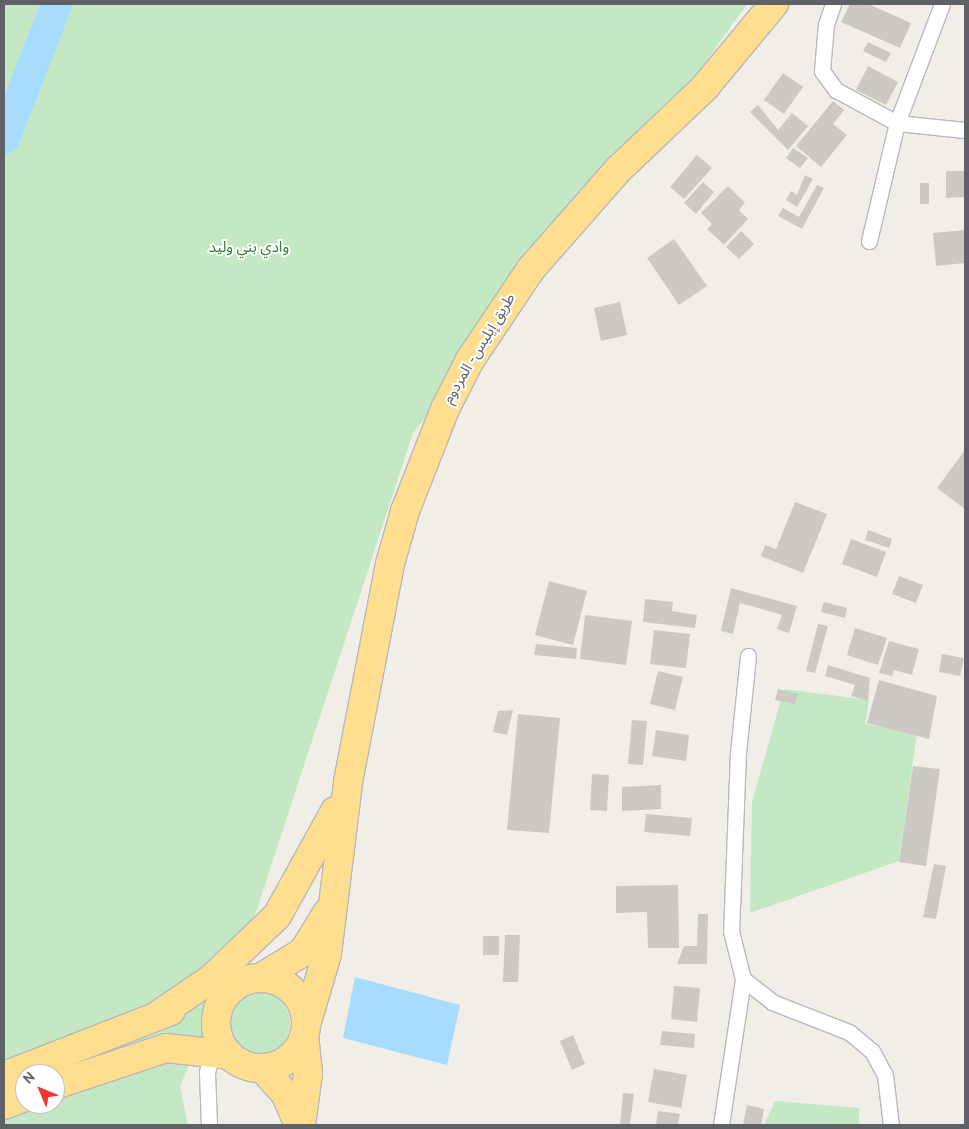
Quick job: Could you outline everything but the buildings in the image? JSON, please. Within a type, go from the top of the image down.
[{"type":"highway","name":"طريق إيليس- المردوم","points":[[348,782],[390,564],[405,511],[438,426],[470,360],[531,269],[573,218],[705,87],[774,4]]},
{"type":"highway","points":[[65,1082],[123,1060],[166,1048],[219,1046],[244,1064],[262,1068],[288,1058],[305,1030],[327,954],[348,782]]},
{"type":"highway","points":[[155,1017],[211,979],[277,916],[318,848],[348,782]]},
{"type":"highway","points":[[4,1076],[235,985],[262,977],[303,952],[332,905]]},
{"type":"highway","points":[[262,977],[289,987],[305,1010],[308,1073],[300,1125]]},
{"type":"highway","points":[[219,1046],[218,1008],[235,985]]},
{"type":"highway","points":[[262,1068],[286,1095],[300,1125]]},
{"type":"street","points":[[833,4],[826,24],[822,71],[836,90],[897,124],[965,130]]},
{"type":"street","points":[[869,241],[897,124],[942,4]]},
{"type":"street","points":[[721,1125],[743,978],[731,931],[738,752],[748,656]]},
{"type":"street","points":[[743,978],[772,1002],[850,1032],[872,1051],[885,1076],[891,1125]]},
{"type":"street","points":[[209,1125],[206,1090],[219,1046]]},
{"type":"green space","name":"وادي بني وليد","points":[[4,4],[747,4],[668,114],[413,433],[252,924],[180,1086],[188,1125],[4,1125]]},
{"type":"green space","points":[[784,689],[869,700],[865,724],[917,733],[899,861],[750,913],[752,802]]},
{"type":"green space","points":[[259,992],[276,997],[281,1001],[285,1006],[290,1023],[285,1040],[281,1045],[276,1049],[259,1054],[242,1049],[237,1045],[233,1040],[228,1023],[233,1006],[237,1001],[242,997]]},
{"type":"green space","points":[[775,1101],[859,1108],[859,1125],[764,1125]]},
{"type":"water","points":[[355,977],[460,1005],[447,1065],[343,1038]]},
{"type":"waterway","name":"وادي بني وليد","points":[[4,138],[56,4]]}]
